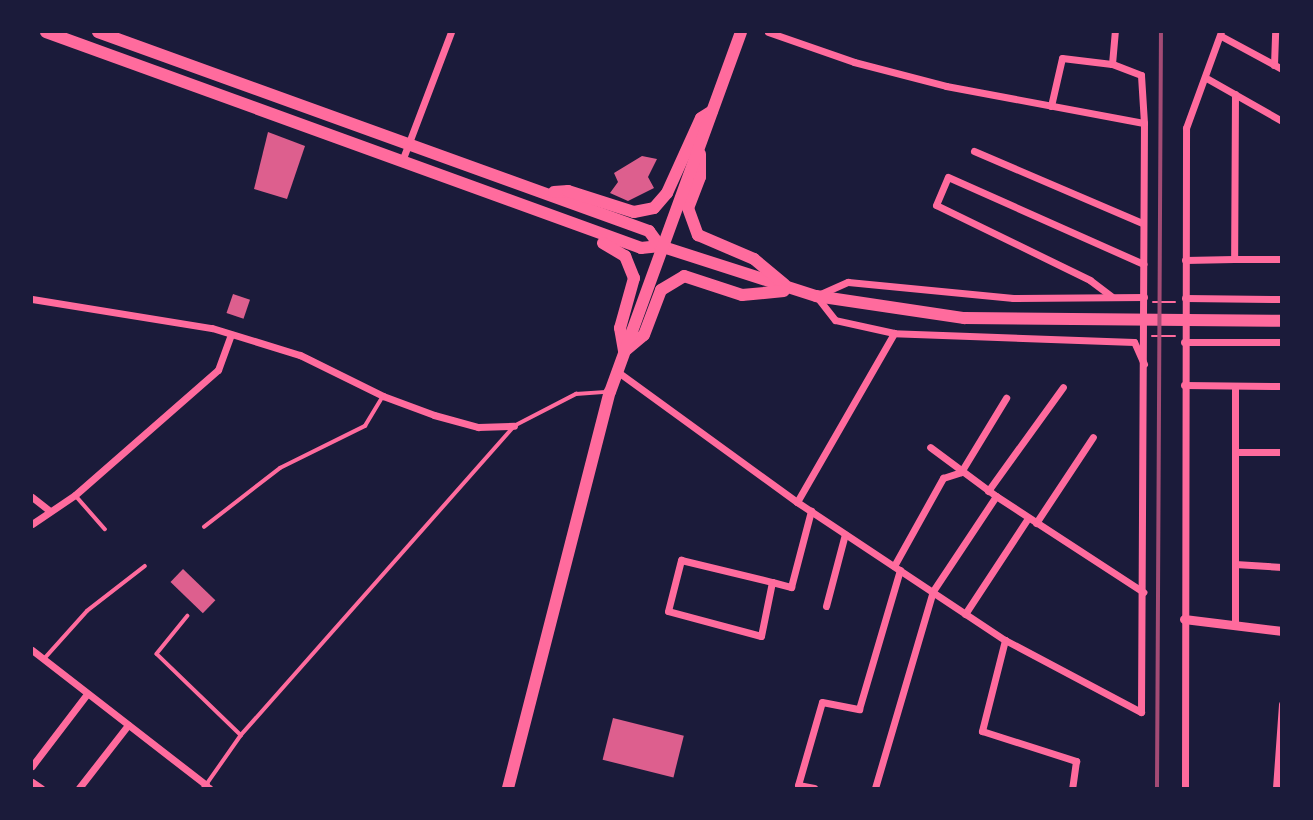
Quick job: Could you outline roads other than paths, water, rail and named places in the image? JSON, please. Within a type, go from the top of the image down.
[{"type":"highway","points":[[46,32],[641,248],[660,246],[816,296],[897,310],[1008,319],[1282,321]]},
{"type":"highway","points":[[98,32],[649,231],[660,246]]},
{"type":"highway","points":[[508,789],[610,392],[660,246],[741,32]]},
{"type":"highway","points":[[546,192],[569,191],[634,212],[654,208],[667,193],[701,118],[712,111]]},
{"type":"highway","points":[[700,145],[700,177],[688,208],[698,235],[754,258],[791,290]]},
{"type":"highway","points":[[533,209],[555,224],[616,248],[625,256],[634,278],[620,328],[624,351]]},
{"type":"highway","points":[[624,351],[644,335],[661,290],[684,276],[742,295],[791,290]]},
{"type":"street","points":[[402,161],[451,32]]},
{"type":"street","points":[[768,32],[854,62],[1051,106],[1144,123]]},
{"type":"street","points":[[1112,64],[1115,32]]},
{"type":"street","points":[[1275,32],[1278,67]]},
{"type":"street","points":[[1185,789],[1183,300],[1186,128],[1208,79],[1221,34],[1278,67]]},
{"type":"street","points":[[618,372],[797,502],[1005,640],[1142,712],[1145,367],[1142,223],[1144,123],[1141,75],[1112,64],[1062,58],[1051,106]]},
{"type":"street","points":[[1208,79],[1282,121]]},
{"type":"street","points":[[1234,259],[1235,94]]},
{"type":"street","points":[[974,151],[1142,223]]},
{"type":"street","points":[[1111,296],[1090,280],[936,205],[948,177],[1143,264]]},
{"type":"street","points":[[1185,260],[1282,258]]},
{"type":"street","points":[[1143,299],[1111,296],[947,294],[848,282],[816,296],[835,320],[894,333],[1134,342],[1145,367]]},
{"type":"street","points":[[32,299],[231,335],[300,355],[383,396],[478,427],[514,426]]},
{"type":"street","points":[[1183,300],[1282,299]]},
{"type":"street","points":[[797,502],[894,333]]},
{"type":"street","points":[[32,524],[75,495],[218,370],[231,335]]},
{"type":"street","points":[[1183,339],[1282,342]]},
{"type":"street","points":[[1184,385],[1282,386]]},
{"type":"street","points":[[1235,386],[1235,625]]},
{"type":"street","points":[[875,789],[933,591],[992,494],[1063,387]]},
{"type":"street","points":[[814,789],[797,785],[822,702],[859,709],[897,568],[943,478],[961,472],[1006,398]]},
{"type":"street","points":[[1036,523],[1093,437]]},
{"type":"street","points":[[930,447],[992,494],[1143,592]]},
{"type":"street","points":[[1235,452],[1282,452]]},
{"type":"street","points":[[32,497],[51,511]]},
{"type":"street","points":[[772,582],[761,636],[668,611],[681,560],[772,582],[791,587],[811,511]]},
{"type":"street","points":[[965,614],[1028,518]]},
{"type":"street","points":[[826,606],[845,534]]},
{"type":"street","points":[[1235,564],[1282,567]]},
{"type":"street","points":[[1184,619],[1282,631]]},
{"type":"street","points":[[1005,640],[982,732],[1076,761],[1072,789]]},
{"type":"street","points":[[33,653],[207,787]]},
{"type":"street","points":[[32,766],[87,694]]},
{"type":"street","points":[[1276,789],[1282,704]]},
{"type":"street","points":[[79,789],[128,725]]},
{"type":"street","points":[[32,782],[41,789]]},
{"type":"lane","points":[[207,787],[241,735],[514,426],[576,394],[610,392]]},
{"type":"lane","points":[[204,527],[280,468],[365,426],[383,396]]},
{"type":"lane","points":[[75,495],[105,529]]},
{"type":"lane","points":[[43,660],[88,611],[145,566]]},
{"type":"lane","points":[[188,616],[157,654],[241,735]]},
{"type":"railway","points":[[1157,788],[1161,32]]}]
